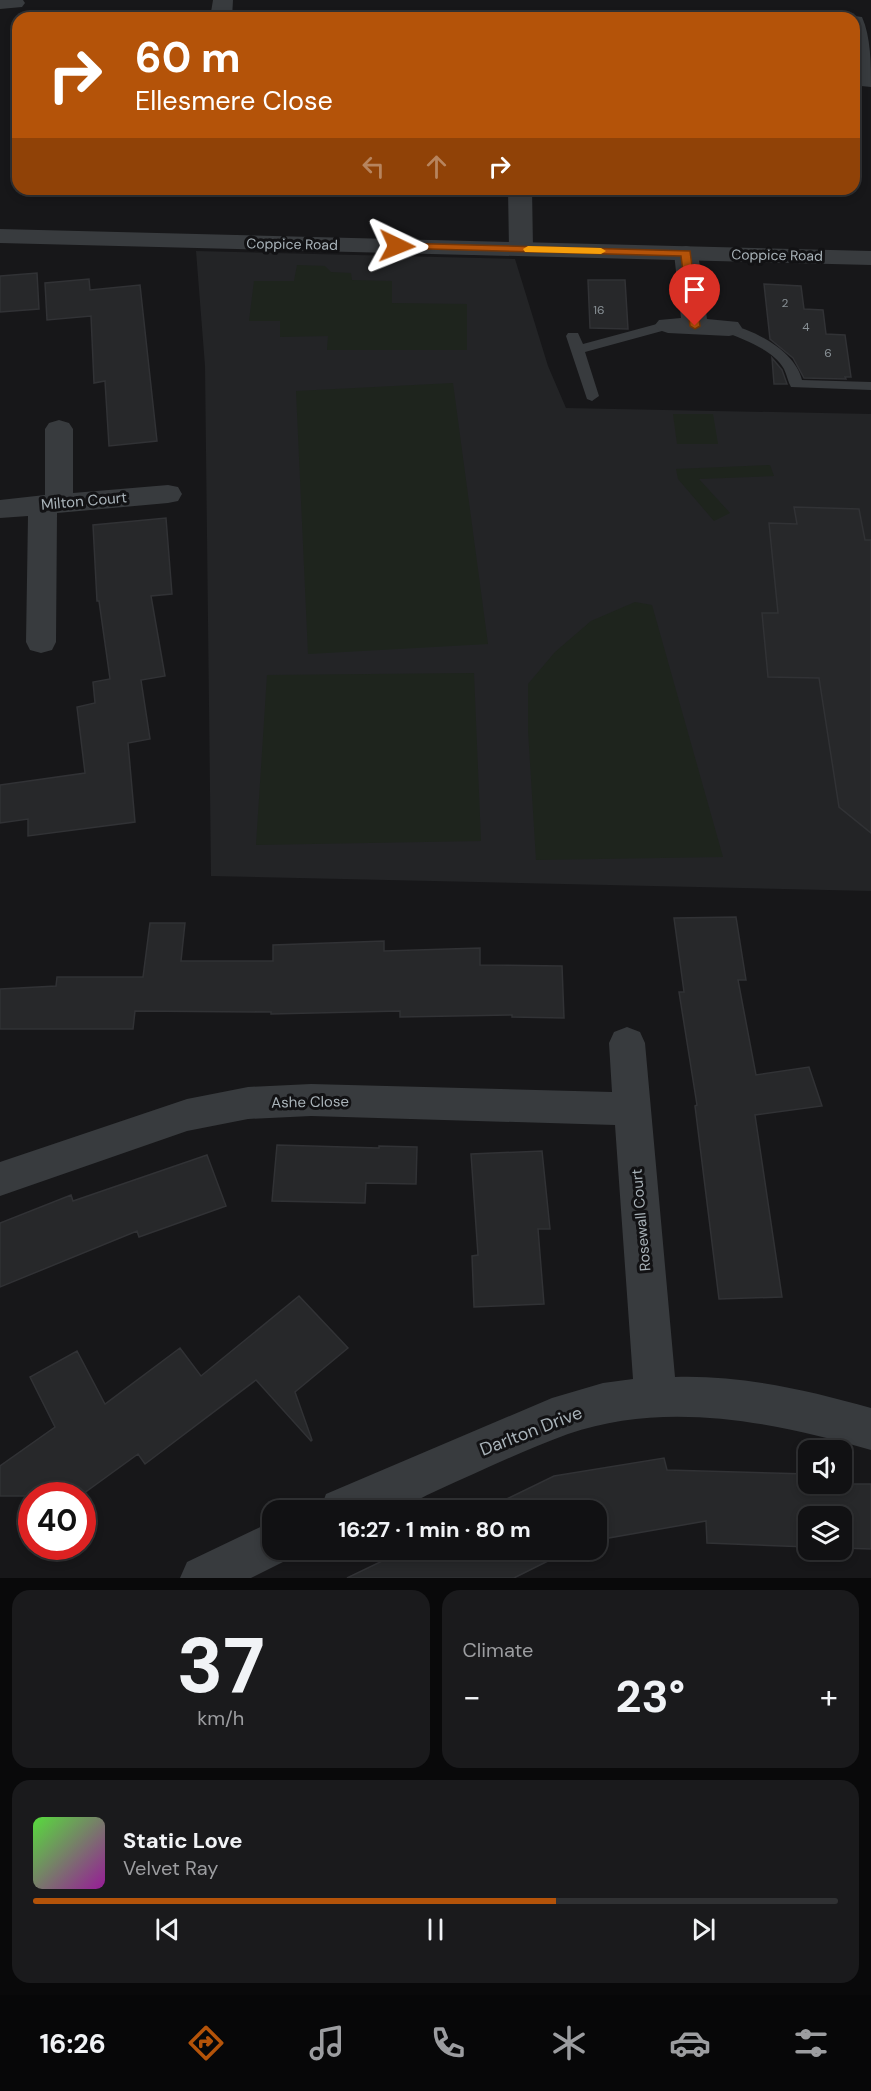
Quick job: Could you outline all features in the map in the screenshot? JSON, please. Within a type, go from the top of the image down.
[{"type":"street","points":[[860,59],[864,81]]},
{"type":"street","points":[[520,195],[521,249]]},
{"type":"street","name":"Coppice Road","points":[[0,236],[871,258]]},
{"type":"street","points":[[686,253],[695,326]]},
{"type":"street","points":[[668,325],[729,328]]},
{"type":"street","points":[[41,642],[59,429]]},
{"type":"street","name":"Milton Court","points":[[0,509],[168,494]]},
{"type":"street","name":"Rosewall Court","points":[[627,1043],[656,1398]]},
{"type":"street","name":"Ashe Close","points":[[0,1179],[187,1115],[248,1103],[311,1100],[632,1109]]},
{"type":"street","name":"Darlton Drive","points":[[365,1500],[570,1412],[619,1401],[656,1398],[716,1398],[783,1406],[871,1429]]},
{"type":"street","points":[[202,1578],[262,1548]]},
{"type":"lane","points":[[592,396],[575,343],[668,325]]},
{"type":"lane","points":[[729,328],[769,348],[792,370],[796,384],[871,386]]},
{"type":"shaded area","points":[[196,251],[515,259],[548,366],[566,408],[871,414],[871,891],[211,876],[205,366]]},
{"type":"shaded area","points":[[297,265],[325,266],[331,272],[351,273],[352,280],[392,281],[392,303],[467,304],[467,350],[327,350],[328,336],[280,337],[280,321],[249,321],[254,281],[294,281]]},
{"type":"shaded area","points":[[453,383],[488,644],[308,654],[296,391]]},
{"type":"shaded area","points":[[673,414],[713,414],[718,444],[677,444]]},
{"type":"shaded area","points":[[770,465],[774,476],[699,479],[730,513],[714,521],[678,479],[676,469]]},
{"type":"shaded area","points":[[635,602],[652,605],[723,857],[536,860],[528,730],[528,684],[555,652],[591,621]]},
{"type":"shaded area","points":[[474,673],[481,841],[256,845],[267,675]]},
{"type":"building","points":[[37,273],[39,309],[0,312],[0,276]]},
{"type":"building","points":[[89,279],[90,290],[140,285],[157,441],[109,446],[105,381],[94,383],[91,316],[47,320],[45,283]]},
{"type":"building","points":[[588,280],[625,280],[628,329],[590,328]]},
{"type":"building","points":[[764,284],[801,286],[804,309],[823,310],[826,334],[845,335],[851,377],[845,377],[846,379],[804,378],[793,358],[770,339]]},
{"type":"building","points":[[772,358],[782,370],[787,384],[774,384]]},
{"type":"building","points":[[794,507],[859,509],[865,540],[871,540],[871,833],[839,807],[819,678],[768,677],[762,613],[778,613],[769,523],[797,524]]},
{"type":"building","points":[[166,518],[172,594],[151,596],[165,676],[141,680],[150,739],[128,743],[135,822],[28,836],[28,819],[0,823],[0,785],[85,773],[77,707],[95,703],[93,682],[110,679],[99,601],[97,601],[93,525]]},
{"type":"building","points":[[736,917],[746,980],[738,980],[756,1075],[809,1067],[822,1106],[755,1115],[782,1297],[719,1299],[695,1106],[697,1105],[679,992],[684,992],[674,918]]},
{"type":"building","points":[[150,923],[185,923],[181,961],[273,961],[273,945],[384,941],[384,951],[480,948],[480,965],[562,966],[564,1018],[512,1017],[512,1015],[400,1017],[400,1011],[271,1014],[271,1012],[135,1011],[133,1029],[0,1029],[0,989],[56,986],[57,977],[143,977]]},
{"type":"building","points":[[277,1145],[417,1147],[416,1184],[366,1183],[365,1203],[272,1201]]},
{"type":"building","points":[[542,1151],[550,1229],[538,1229],[544,1304],[474,1307],[472,1256],[478,1255],[471,1154]]},
{"type":"building","points":[[207,1155],[226,1206],[139,1237],[137,1231],[0,1287],[0,1223],[71,1195],[73,1201]]},
{"type":"building","points":[[299,1296],[348,1348],[295,1392],[311,1441],[256,1380],[145,1464],[138,1454],[96,1484],[96,1482],[18,1482],[18,1496],[0,1496],[0,1466],[55,1427],[30,1377],[77,1351],[105,1404],[180,1348],[201,1376]]},
{"type":"building","points":[[664,1458],[667,1470],[798,1474],[798,1494],[852,1494],[852,1484],[871,1484],[871,1549],[852,1548],[852,1506],[798,1506],[798,1547],[707,1543],[706,1521],[607,1538],[607,1500],[505,1500],[554,1476]]},
{"type":"building","points":[[384,1560],[550,1560],[514,1578],[347,1578]]},
{"type":"slow traffic","points":[[528,249],[601,251]]},
{"type":"route","points":[[397,246],[686,253],[695,326]]}]
